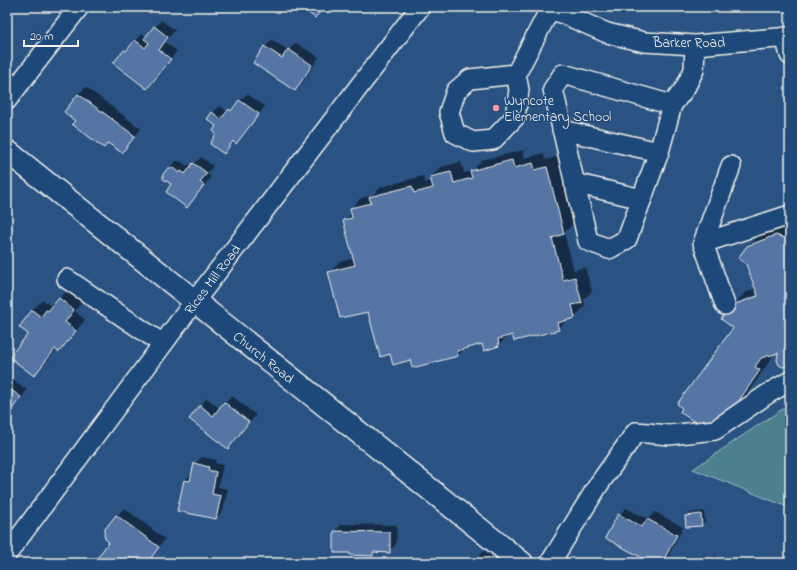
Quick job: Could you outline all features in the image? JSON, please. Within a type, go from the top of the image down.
[{"type":"main road","name":"Church Road","points":[[7,152],[522,563]]},
{"type":"street","points":[[7,100],[79,7]]},
{"type":"street","name":"Rices Mill Road","points":[[7,554],[194,302],[420,7]]},
{"type":"street","points":[[516,74],[549,8]]},
{"type":"street","name":"Barker Road","points":[[549,8],[607,33],[659,44],[695,45],[788,43]]},
{"type":"street","points":[[672,105],[563,74],[553,88],[588,241],[609,249],[627,239],[659,152],[672,105],[685,88],[694,70],[695,45]]},
{"type":"street","points":[[562,130],[659,152]]},
{"type":"street","points":[[725,305],[703,243],[731,166]]},
{"type":"street","points":[[574,183],[642,198]]},
{"type":"street","points":[[703,243],[790,215]]},
{"type":"street","points":[[67,279],[163,344]]},
{"type":"street","points":[[550,563],[599,484],[636,432],[669,434],[715,430],[769,393],[790,381]]},
{"type":"green space","points":[[790,404],[790,508],[693,469]]},
{"type":"building","points":[[301,7],[324,7],[315,18]]},
{"type":"building","points":[[154,26],[168,37],[159,50],[171,59],[147,89],[113,63],[135,40],[145,48],[149,43],[144,39]]},
{"type":"building","points":[[264,46],[282,58],[288,49],[312,65],[295,91],[253,63]]},
{"type":"building","points":[[78,94],[135,136],[122,153],[108,143],[104,148],[72,124],[75,121],[64,112]]},
{"type":"building","points":[[239,100],[259,114],[236,144],[233,141],[224,154],[210,144],[216,134],[213,131],[216,126],[207,119],[212,112],[221,119],[229,109],[231,111]]},
{"type":"building","points":[[512,160],[514,168],[533,163],[535,170],[547,167],[564,234],[552,238],[563,280],[575,277],[582,303],[572,305],[575,318],[557,323],[559,330],[514,341],[512,335],[498,339],[499,346],[484,351],[482,344],[457,351],[458,356],[412,368],[410,360],[393,365],[390,354],[380,357],[368,312],[340,318],[328,272],[355,265],[343,220],[352,218],[350,208],[371,203],[369,197],[412,186],[414,193],[433,188],[430,177],[451,172],[454,183],[472,178],[470,171]]},
{"type":"building","points":[[193,163],[207,173],[200,182],[204,185],[187,208],[166,192],[171,184],[163,179],[163,174],[168,168],[173,168],[179,173],[181,171],[185,174]]},
{"type":"building","points":[[776,235],[790,240],[787,250],[790,258],[790,367],[788,368],[787,366],[783,367],[779,365],[777,360],[778,353],[761,358],[755,367],[760,370],[725,421],[703,428],[680,412],[682,408],[677,404],[733,328],[721,319],[730,306],[758,296],[746,264],[738,258],[747,246]]},
{"type":"building","points":[[59,298],[74,310],[65,322],[76,331],[59,352],[55,349],[34,376],[9,357],[28,334],[19,327],[32,310],[41,317]]},
{"type":"building","points":[[7,387],[21,397],[7,416]]},
{"type":"building","points":[[224,402],[249,422],[228,449],[189,419],[200,405],[213,416]]},
{"type":"building","points":[[194,463],[209,467],[208,470],[216,472],[212,494],[221,496],[216,519],[177,511],[184,480],[190,481]]},
{"type":"building","points":[[618,514],[642,527],[647,519],[677,535],[662,563],[652,563],[605,538]]},
{"type":"building","points":[[701,514],[702,526],[686,527],[685,516]]},
{"type":"building","points":[[116,515],[159,547],[147,563],[136,563],[128,557],[124,563],[97,563],[95,561],[109,542],[105,539],[105,529]]},
{"type":"building","points":[[334,531],[390,532],[390,553],[373,552],[373,556],[350,555],[350,553],[334,553]]},
{"type":"place","name":"Wyncote Elementary School","points":[[496,108]]}]
